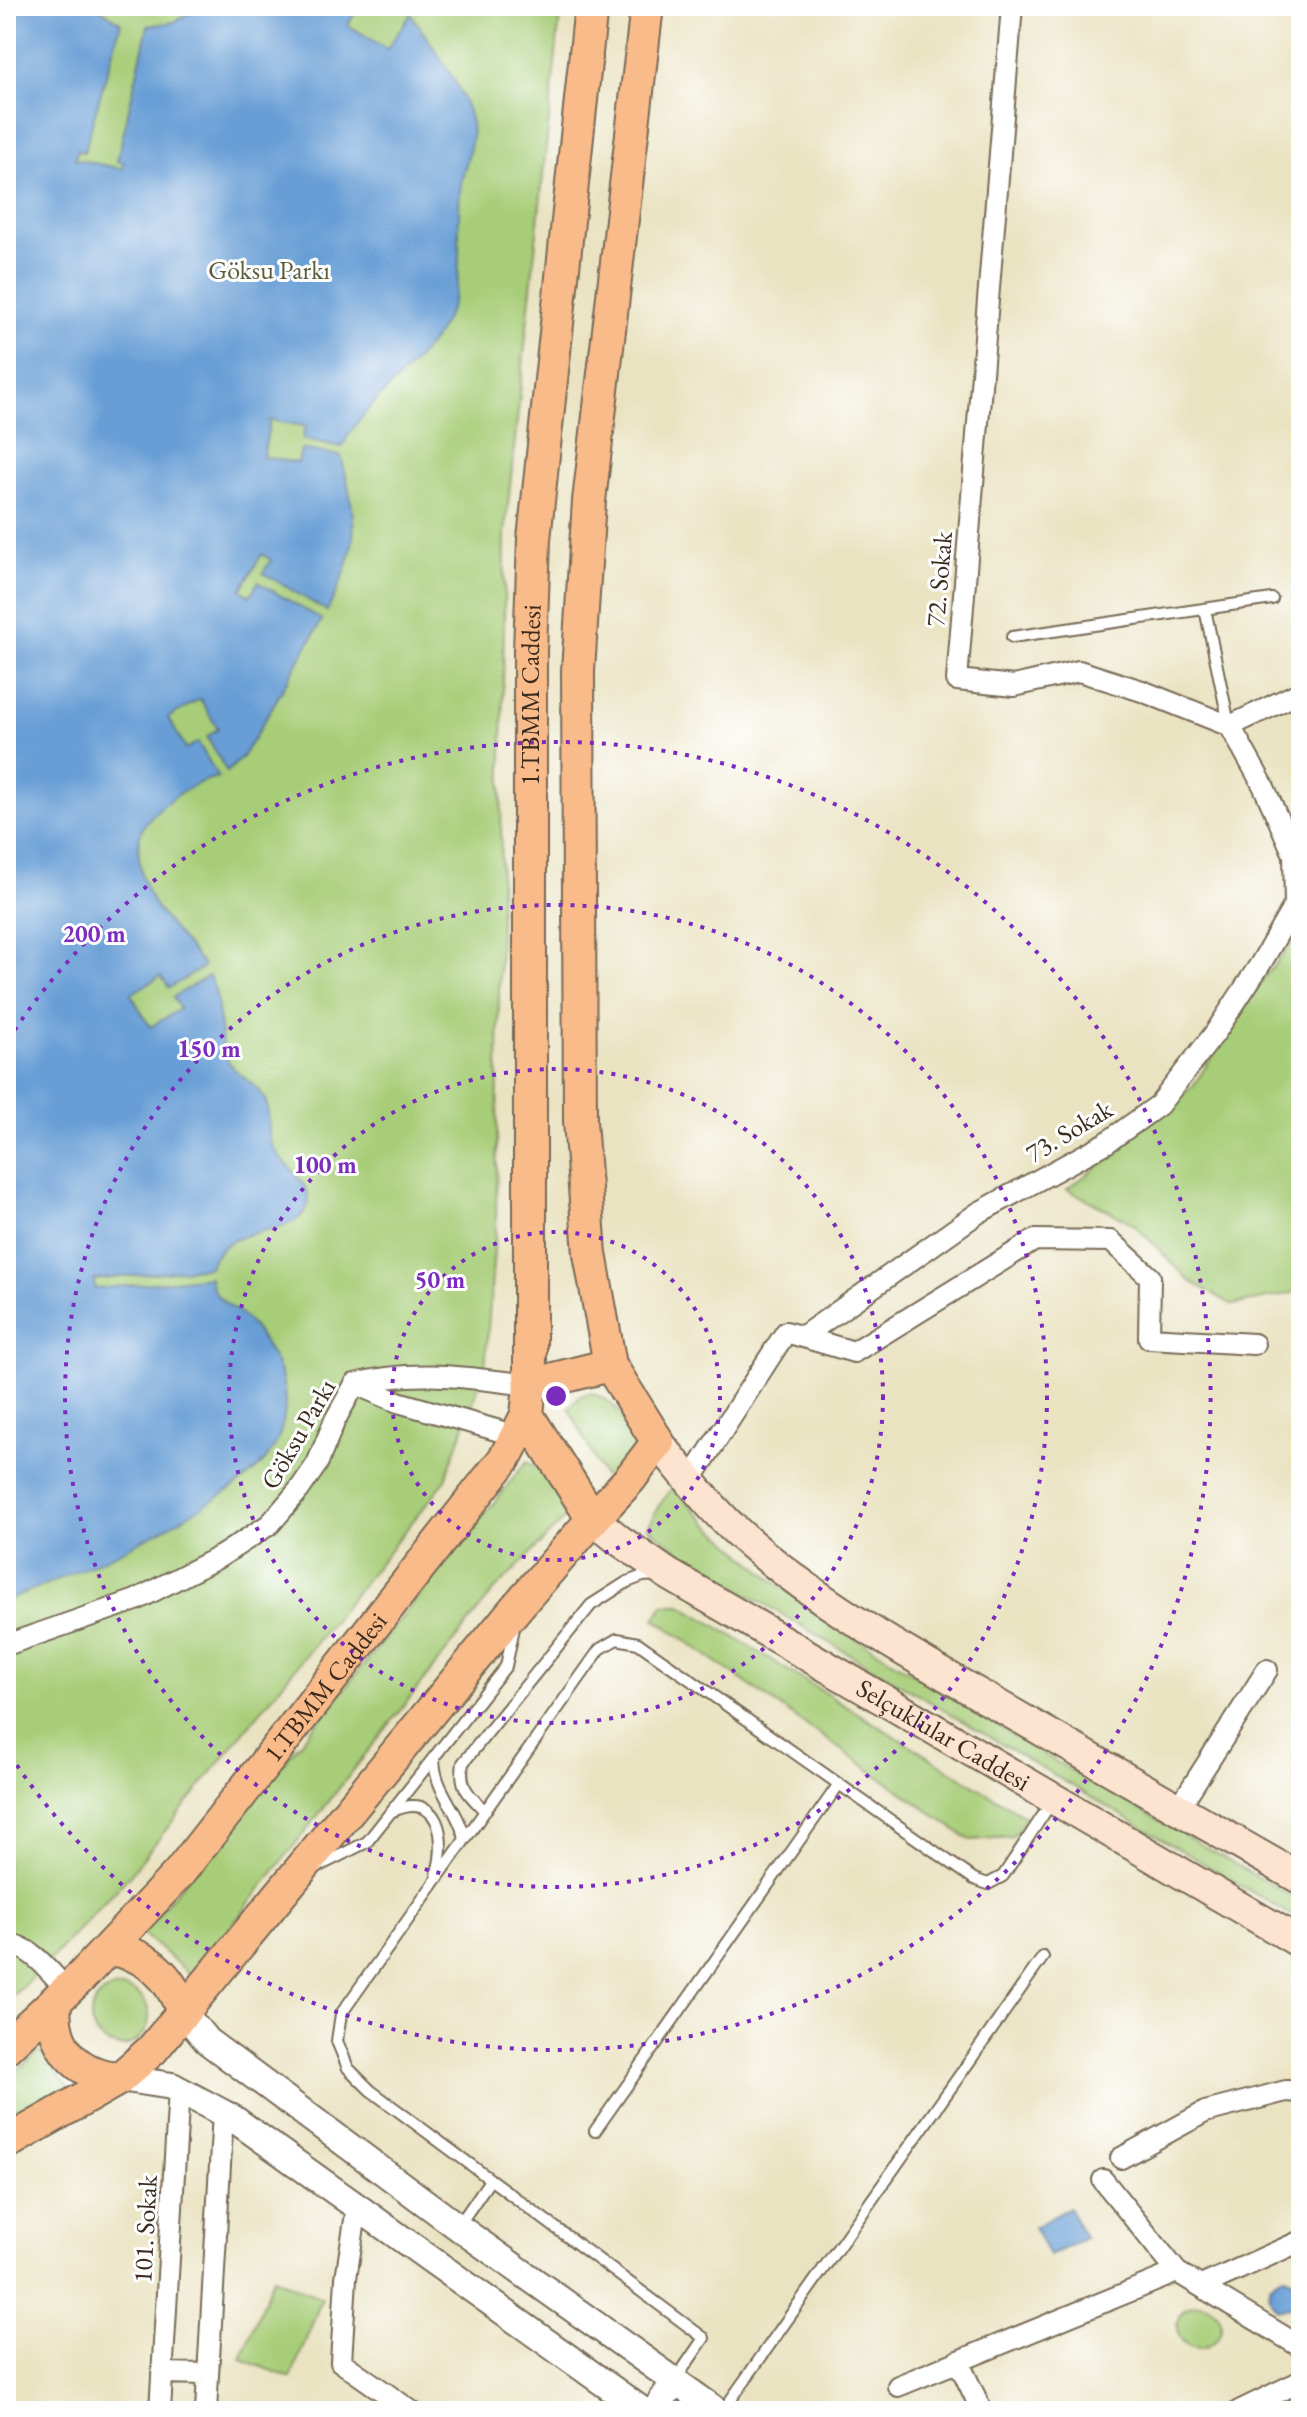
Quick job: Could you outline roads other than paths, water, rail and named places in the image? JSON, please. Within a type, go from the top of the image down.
[{"type":"main road","name":"1.TBMM Caddesi","points":[[108,1949],[179,1873],[505,1458],[525,1412],[530,651],[534,539],[591,6]]},
{"type":"main road","name":"1.TBMM Caddesi","points":[[610,1365],[590,1254],[580,1121],[578,671],[589,501],[647,6]]},
{"type":"main road","points":[[6,2143],[120,2078],[152,2050],[516,1608],[629,1480],[658,1442],[610,1365],[525,1412],[593,1519]]},
{"type":"main road","name":"Selçuklular Caddesi","points":[[658,1442],[725,1520],[757,1549],[827,1601],[916,1657],[1301,1879]]},
{"type":"main road","name":"Selçuklular Caddesi","points":[[593,1519],[668,1574],[1301,1943]]},
{"type":"main road","points":[[6,2047],[108,1949],[137,1955],[161,1971],[171,1983],[183,2012]]},
{"type":"main road","points":[[61,1996],[56,2031],[68,2057],[91,2073],[120,2078]]},
{"type":"street","name":"72. Sokak","points":[[1012,6],[957,680],[1014,686],[1079,671],[1142,691],[1230,726]]},
{"type":"street","points":[[1298,903],[1294,855],[1263,785],[1230,726],[1301,692]]},
{"type":"street","name":"73. Sokak","points":[[690,1481],[786,1332],[802,1337],[978,1213],[1106,1143],[1159,1105],[1215,1033],[1298,903]]},
{"type":"street","points":[[802,1337],[854,1352],[1035,1240],[1065,1240],[1111,1241],[1150,1277],[1149,1338],[1254,1344]]},
{"type":"street","points":[[355,1384],[387,1376],[431,1374],[525,1412]]},
{"type":"street","name":"Göksu Parkı","points":[[6,1645],[150,1593],[233,1549],[270,1524],[317,1464],[335,1420],[355,1384],[398,1402],[525,1412]]},
{"type":"street","points":[[1178,1809],[1267,1670]]},
{"type":"street","points":[[6,1943],[32,1953],[61,1996]]},
{"type":"street","points":[[183,2012],[207,2041],[458,2227],[720,2411]]},
{"type":"street","points":[[120,2078],[179,2089],[223,2112],[643,2411]]},
{"type":"street","name":"101. Sokak","points":[[160,2411],[179,2089]]},
{"type":"street","points":[[1121,2158],[1205,2112],[1286,2091],[1301,2092]]},
{"type":"street","points":[[206,2411],[223,2112]]},
{"type":"street","points":[[1103,2180],[1177,2272],[1301,2347]]},
{"type":"street","points":[[357,2207],[346,2278],[341,2362],[411,2411]]},
{"type":"street","points":[[435,2262],[458,2227]]},
{"type":"street","points":[[1201,2286],[1301,2241]]},
{"type":"street","points":[[898,2386],[1177,2272]]},
{"type":"street","points":[[958,2361],[982,2411]]},
{"type":"street","points":[[162,2373],[208,2374]]},
{"type":"street","points":[[655,2411],[675,2381]]},
{"type":"street","points":[[1239,2411],[1301,2381]]},
{"type":"lane","points":[[1012,637],[1272,599]]},
{"type":"lane","points":[[1205,609],[1230,726]]},
{"type":"lane","points":[[485,1811],[466,1791],[461,1777],[463,1763],[591,1605],[627,1582],[643,1576],[668,1574]]},
{"type":"lane","points":[[296,1875],[336,1860],[367,1842],[506,1666],[514,1634],[516,1608]]},
{"type":"lane","points":[[675,2381],[704,2338],[370,2090],[348,2068],[337,2041],[341,2014],[600,1649],[617,1639],[638,1643],[974,1879],[988,1884],[1003,1876],[1054,1799]]},
{"type":"lane","points":[[434,1757],[437,1783],[456,1812],[465,1839]]},
{"type":"lane","points":[[595,2131],[839,1784]]},
{"type":"lane","points":[[391,1812],[412,1805],[424,1808],[438,1823],[442,1833],[442,1854],[434,1882]]},
{"type":"lane","points":[[720,2411],[1043,1957]]},
{"type":"lane","points":[[458,2227],[490,2180]]},
{"type":"water","points":[[7,6],[97,6],[121,23],[84,152],[78,150],[75,159],[122,169],[124,163],[117,161],[148,26],[174,22],[201,6],[236,6],[244,10],[261,6],[359,6],[348,25],[387,49],[411,14],[456,84],[472,131],[460,192],[457,282],[454,299],[437,334],[362,417],[342,447],[303,439],[305,426],[270,420],[263,457],[298,463],[301,449],[341,456],[351,501],[353,536],[346,570],[338,589],[327,611],[263,573],[271,560],[262,554],[241,590],[250,596],[258,582],[322,620],[258,732],[242,757],[227,772],[207,737],[218,729],[200,699],[168,718],[186,749],[198,742],[218,777],[187,789],[159,809],[148,820],[139,842],[142,874],[154,904],[204,967],[169,988],[161,976],[131,994],[150,1027],[180,1009],[173,997],[209,976],[216,995],[228,1061],[265,1100],[271,1142],[304,1185],[309,1203],[302,1215],[292,1223],[232,1241],[219,1251],[209,1267],[94,1280],[95,1289],[210,1277],[215,1292],[248,1321],[277,1365],[285,1400],[281,1431],[260,1466],[220,1496],[131,1546],[6,1600]]},
{"type":"water","points":[[1069,2208],[1085,2238],[1049,2256],[1034,2227]]},
{"type":"water","points":[[1283,2275],[1301,2288],[1301,2309],[1293,2306],[1278,2310],[1271,2301],[1271,2286]]}]
